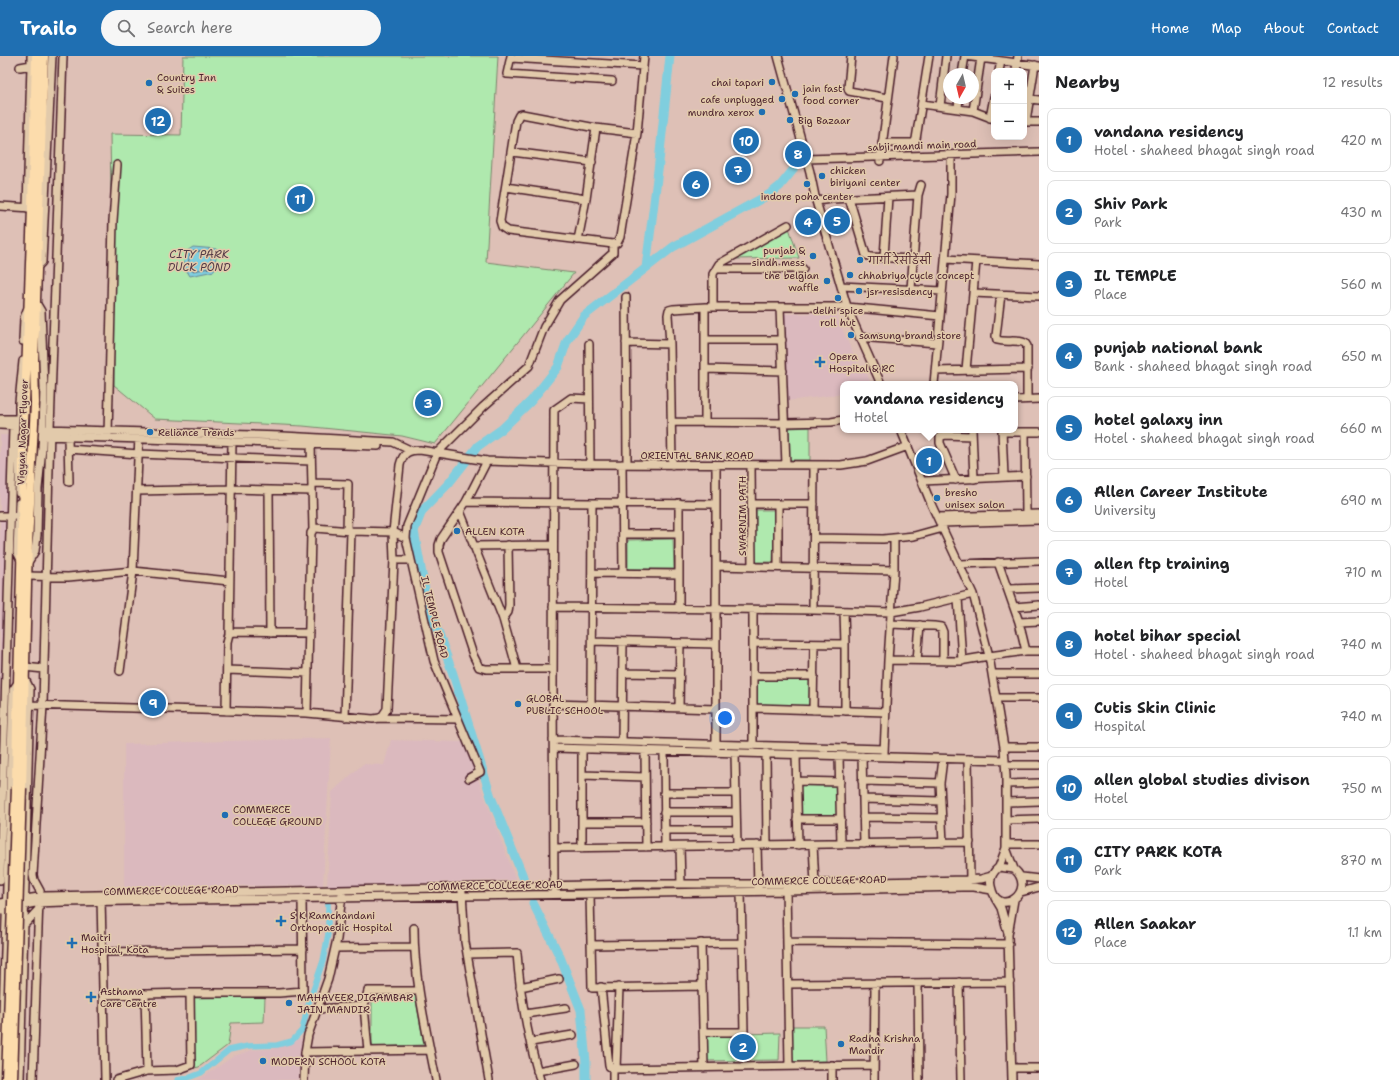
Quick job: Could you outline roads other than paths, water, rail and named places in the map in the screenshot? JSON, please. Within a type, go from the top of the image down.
[{"type":"main road","points":[[36,56],[37,172]]},
{"type":"main road","points":[[33,208],[37,172],[44,56]]},
{"type":"main road","name":"Vigyan Nagar Flyover","points":[[24,562],[35,402],[34,362],[37,267],[33,208]]},
{"type":"main road","name":"Vigyan Nagar Flyover","points":[[25,539],[23,442],[33,208]]},
{"type":"main road","points":[[6,1080],[24,677],[27,576],[24,562]]},
{"type":"main road","points":[[13,1080],[19,787],[17,684],[24,562]]},
{"type":"street","points":[[0,206],[33,208],[31,56]]},
{"type":"street","points":[[37,267],[42,262],[52,56]]},
{"type":"street","points":[[17,424],[17,552],[24,562],[35,551],[37,516],[46,432],[63,56]]},
{"type":"street","points":[[637,133],[596,128],[522,114],[519,115],[516,121],[500,221],[502,227],[508,231],[613,244],[617,243],[620,237],[637,133],[644,56]]},
{"type":"street","points":[[778,56],[816,201],[847,307],[880,381]]},
{"type":"street","points":[[851,56],[849,91],[887,98]]},
{"type":"street","points":[[880,159],[887,98],[894,56]]},
{"type":"street","points":[[882,143],[914,143],[916,139],[929,56]]},
{"type":"street","points":[[940,106],[946,56]]},
{"type":"street","points":[[963,68],[965,56],[1001,61],[1018,59],[1037,65],[1036,83],[1027,112]]},
{"type":"street","points":[[612,80],[507,74],[511,57],[604,60],[643,66]]},
{"type":"street","points":[[973,111],[981,58]]},
{"type":"street","points":[[1000,68],[1001,61]]},
{"type":"street","points":[[20,67],[31,65]]},
{"type":"street","points":[[1030,99],[1039,100]]},
{"type":"street","points":[[922,104],[973,111],[991,119]]},
{"type":"street","points":[[958,104],[958,108]]},
{"type":"street","points":[[1027,121],[1039,122]]},
{"type":"street","points":[[578,240],[592,162],[596,128]]},
{"type":"street","points":[[512,152],[592,162]]},
{"type":"street","name":"sabji mandi main road","points":[[806,161],[951,157],[1039,152]]},
{"type":"street","points":[[934,381],[951,184],[951,157],[1039,157]]},
{"type":"street","points":[[108,434],[113,221],[117,165]]},
{"type":"street","points":[[911,289],[918,196],[921,185]]},
{"type":"street","points":[[506,187],[586,199]]},
{"type":"street","points":[[816,201],[849,198],[918,196]]},
{"type":"street","points":[[884,257],[888,197]]},
{"type":"street","points":[[849,198],[866,255],[870,257],[913,259]]},
{"type":"street","points":[[713,307],[712,281],[716,269],[723,261],[788,225]]},
{"type":"street","points":[[437,453],[483,407],[529,366],[544,327],[560,300],[613,253],[613,244]]},
{"type":"street","points":[[945,259],[1039,264]]},
{"type":"street","points":[[966,370],[976,261]]},
{"type":"street","points":[[716,269],[803,269]]},
{"type":"street","points":[[841,286],[942,291]]},
{"type":"street","points":[[973,293],[1039,296]]},
{"type":"street","points":[[1001,294],[996,336],[997,340],[1003,342],[1021,341],[1027,346],[1027,399]]},
{"type":"street","points":[[623,573],[622,503],[625,464],[626,297]]},
{"type":"street","points":[[20,1080],[24,902],[27,877],[36,705],[44,669],[48,516],[41,311],[35,300]]},
{"type":"street","points":[[672,464],[669,310],[705,307],[847,307],[940,316]]},
{"type":"street","points":[[705,307],[705,422]]},
{"type":"street","points":[[780,307],[786,465]]},
{"type":"street","points":[[0,880],[3,650],[10,516],[23,362],[24,318],[28,308]]},
{"type":"street","points":[[859,336],[938,343]]},
{"type":"street","points":[[705,340],[782,340]]},
{"type":"street","points":[[626,343],[670,344]]},
{"type":"street","points":[[589,344],[590,464]]},
{"type":"street","points":[[705,369],[783,370]]},
{"type":"street","points":[[935,371],[1028,369]]},
{"type":"street","points":[[554,894],[554,410],[571,398],[589,399]]},
{"type":"street","points":[[1018,400],[1039,399]]},
{"type":"street","points":[[0,418],[46,432],[68,436],[108,434]]},
{"type":"street","points":[[672,422],[785,423],[840,420]]},
{"type":"street","points":[[0,425],[17,424]]},
{"type":"street","points":[[46,432],[139,435],[283,436],[393,442],[398,445]]},
{"type":"street","points":[[1018,432],[1039,432]]},
{"type":"street","points":[[1025,432],[1026,514]]},
{"type":"street","points":[[902,433],[973,594],[989,656],[1004,747],[1007,802],[1006,846],[999,867],[992,876],[990,882],[995,898],[1001,908],[1008,935]]},
{"type":"street","points":[[956,480],[940,443],[940,437],[945,435],[972,433],[974,479]]},
{"type":"street","points":[[1002,433],[1004,477]]},
{"type":"street","points":[[139,435],[232,442],[398,445]]},
{"type":"street","points":[[120,671],[134,571],[139,435]]},
{"type":"street","points":[[68,436],[69,482]]},
{"type":"street","points":[[226,711],[232,500],[232,442]]},
{"type":"street","points":[[307,713],[311,533],[313,530],[311,444]]},
{"type":"street","name":"ORIENTAL BANK ROAD","points":[[398,445],[410,450],[420,450],[485,461],[716,465],[841,465],[867,461],[908,446]]},
{"type":"street","points":[[68,449],[139,454],[311,461]]},
{"type":"street","points":[[380,718],[387,709],[394,560],[394,529],[400,465],[402,456],[410,450]]},
{"type":"street","name":"IL TEMPLE ROAD","points":[[437,453],[409,520],[406,538],[434,661],[480,772],[469,778]]},
{"type":"street","points":[[485,461],[466,502],[441,539],[439,545],[473,655],[479,667],[486,670],[553,669]]},
{"type":"street","points":[[716,465],[716,748]]},
{"type":"street","name":"SWARNIM PATH","points":[[752,465],[752,567]]},
{"type":"street","points":[[813,610],[814,465]]},
{"type":"street","points":[[923,481],[1026,476]]},
{"type":"street","points":[[137,492],[231,489],[269,490],[348,484],[349,531],[345,717]]},
{"type":"street","points":[[269,490],[270,633]]},
{"type":"street","points":[[466,502],[716,504]]},
{"type":"street","points":[[591,705],[592,503]]},
{"type":"street","points":[[679,503],[679,609]]},
{"type":"street","points":[[752,504],[814,504]]},
{"type":"street","points":[[778,504],[778,567]]},
{"type":"street","points":[[460,511],[503,619],[517,669]]},
{"type":"street","points":[[814,538],[883,539],[914,536],[941,523],[1039,514]]},
{"type":"street","points":[[0,516],[18,516]]},
{"type":"street","points":[[37,516],[48,516]]},
{"type":"street","points":[[313,530],[315,528],[349,531],[394,529],[409,520]]},
{"type":"street","points":[[941,523],[1039,520]]},
{"type":"street","points":[[394,529],[406,538]]},
{"type":"street","points":[[622,534],[679,534]]},
{"type":"street","points":[[37,535],[47,535]]},
{"type":"street","points":[[884,753],[894,570],[894,538]]},
{"type":"street","points":[[503,619],[508,612],[509,605],[508,545]]},
{"type":"street","points":[[473,546],[553,545]]},
{"type":"street","points":[[394,560],[411,560]]},
{"type":"street","points":[[960,564],[1039,561]]},
{"type":"street","points":[[998,562],[1014,606],[1026,651]]},
{"type":"street","points":[[716,566],[894,570]]},
{"type":"street","points":[[27,576],[68,576],[134,571],[229,581]]},
{"type":"street","points":[[592,573],[679,574]]},
{"type":"street","points":[[1008,589],[1039,588]]},
{"type":"street","points":[[553,607],[891,612],[973,594]]},
{"type":"street","points":[[958,598],[962,661]]},
{"type":"street","points":[[1014,606],[1039,605]]},
{"type":"street","points":[[753,610],[753,746]]},
{"type":"street","points":[[844,611],[845,711]]},
{"type":"street","points":[[1019,622],[1039,621]]},
{"type":"street","points":[[891,624],[938,626],[942,629],[943,661]]},
{"type":"street","points":[[917,660],[920,625]]},
{"type":"street","points":[[229,634],[232,632],[309,633]]},
{"type":"street","points":[[592,642],[716,644]]},
{"type":"street","points":[[622,742],[623,642]]},
{"type":"street","points":[[753,643],[845,644]]},
{"type":"street","points":[[679,708],[680,644]]},
{"type":"street","points":[[813,710],[814,644]]},
{"type":"street","points":[[888,660],[962,661],[1026,651],[1039,651]]},
{"type":"street","points":[[24,667],[44,669]]},
{"type":"street","points":[[227,670],[308,673]]},
{"type":"street","points":[[623,673],[679,674]]},
{"type":"street","points":[[992,674],[1039,674]]},
{"type":"street","points":[[753,676],[814,676]]},
{"type":"street","points":[[24,677],[36,705],[33,874],[39,897],[34,1080]]},
{"type":"street","points":[[1,1080],[3,906],[13,690],[17,684]]},
{"type":"street","points":[[996,698],[1039,698]]},
{"type":"street","points":[[553,704],[716,709]]},
{"type":"street","points":[[36,705],[307,713],[373,719],[458,719]]},
{"type":"street","points":[[753,708],[886,712]]},
{"type":"street","points":[[554,744],[622,742],[716,748],[735,753],[839,756],[862,756],[884,753]]},
{"type":"street","points":[[554,744],[582,748],[664,751],[753,746],[884,753],[943,759],[968,759],[1039,765]]},
{"type":"street","points":[[1004,747],[1039,747]]},
{"type":"street","points":[[582,748],[582,848]]},
{"type":"street","points":[[645,750],[646,847]]},
{"type":"street","points":[[664,751],[665,847]]},
{"type":"street","points":[[735,753],[737,846]]},
{"type":"street","points":[[766,754],[767,845]]},
{"type":"street","points":[[796,754],[798,845]]},
{"type":"street","points":[[839,756],[841,844]]},
{"type":"street","points":[[862,756],[862,817],[864,844]]},
{"type":"street","points":[[943,759],[940,783],[941,818],[944,843]]},
{"type":"street","points":[[968,759],[970,880]]},
{"type":"street","points":[[582,775],[645,777]]},
{"type":"street","points":[[796,781],[840,782]]},
{"type":"street","points":[[862,781],[940,783]]},
{"type":"street","points":[[1006,784],[1039,783]]},
{"type":"street","points":[[664,794],[735,793]]},
{"type":"street","points":[[863,799],[941,801]]},
{"type":"street","points":[[1007,802],[1039,801]]},
{"type":"street","points":[[664,812],[736,812]]},
{"type":"street","points":[[862,817],[941,818]]},
{"type":"street","points":[[797,819],[841,819]]},
{"type":"street","points":[[1007,820],[1039,819]]},
{"type":"street","points":[[582,822],[646,822]]},
{"type":"street","points":[[664,830],[736,830]]},
{"type":"street","points":[[554,848],[970,842]]},
{"type":"street","points":[[1006,846],[1039,844]]},
{"type":"street","points":[[813,845],[815,884]]},
{"type":"street","points":[[757,846],[758,888]]},
{"type":"street","points":[[1006,846],[1014,869],[1022,877],[1022,892]]},
{"type":"street","points":[[680,847],[681,884]]},
{"type":"street","points":[[999,867],[1014,869]]},
{"type":"street","points":[[3,906],[24,902],[39,897],[101,898],[342,894],[462,887],[681,884],[786,888],[815,884],[970,880],[992,876]]},
{"type":"street","points":[[27,877],[39,897]]},
{"type":"street","points":[[1022,877],[1039,879]]},
{"type":"street","points":[[462,887],[467,954],[489,1080]]},
{"type":"street","name":"COMMERCE COLLEGE ROAD","points":[[786,888],[974,887],[992,890]]},
{"type":"street","points":[[995,898],[1006,902],[1014,900],[1022,892],[1039,887]]},
{"type":"street","name":"COMMERCE COLLEGE ROAD","points":[[101,898],[302,898],[342,894],[462,896],[741,892],[758,888]]},
{"type":"street","points":[[786,888],[789,1066]]},
{"type":"street","points":[[703,1032],[744,1032],[741,892]]},
{"type":"street","points":[[304,1080],[305,1052],[308,1035],[328,979],[335,948],[342,894]]},
{"type":"street","points":[[590,894],[592,988],[702,986]]},
{"type":"street","points":[[24,925],[39,897]]},
{"type":"street","points":[[101,898],[105,1080]]},
{"type":"street","points":[[103,995],[279,993],[304,991],[302,898]]},
{"type":"street","points":[[1012,1080],[1008,935],[1014,900]]},
{"type":"street","points":[[414,928],[414,947],[418,991],[436,1080]]},
{"type":"street","points":[[787,942],[1008,944]]},
{"type":"street","points":[[701,943],[704,1068]]},
{"type":"street","points":[[591,945],[742,943]]},
{"type":"street","points":[[335,948],[414,947]]},
{"type":"street","points":[[103,952],[303,949]]},
{"type":"street","points":[[467,954],[516,952],[525,1014],[540,1080]]},
{"type":"street","points":[[520,987],[559,980]]},
{"type":"street","points":[[959,982],[961,1080]]},
{"type":"street","points":[[788,984],[1010,982]]},
{"type":"street","points":[[874,1080],[875,983]]},
{"type":"street","points":[[918,983],[918,1080]]},
{"type":"street","points":[[613,1080],[619,987]]},
{"type":"street","points":[[601,988],[609,1066],[614,1069],[874,1065]]},
{"type":"street","points":[[368,1051],[364,1006],[368,991],[418,991]]},
{"type":"street","points":[[116,1080],[147,1071],[177,1070],[191,1065],[190,993]]},
{"type":"street","points":[[145,994],[147,1071]]},
{"type":"street","points":[[317,1009],[364,1006]]},
{"type":"street","points":[[525,1014],[566,1008]]},
{"type":"street","points":[[531,1042],[574,1035]]},
{"type":"street","points":[[305,1052],[430,1050]]},
{"type":"street","points":[[537,1071],[576,1064]]},
{"type":"street","points":[[832,1065],[832,1080]]},
{"type":"street","points":[[1012,1068],[1039,1068]]},
{"type":"water","name":"CITY PARK DUCK POND","points":[[193,247],[217,249],[214,271],[190,276],[183,265],[187,251]]},
{"type":"waterway","points":[[526,884],[491,797],[453,674],[427,601],[414,531],[422,511],[449,483],[478,446],[502,429],[531,401],[558,367],[567,341],[584,316],[646,268],[670,56]]},
{"type":"waterway","points":[[646,268],[673,247],[770,194],[780,186],[793,170]]},
{"type":"waterway","points":[[177,1080],[201,1073],[229,1050],[248,1046],[277,1045],[292,1041],[302,1030],[309,1002],[323,961],[328,934],[328,898]]},
{"type":"waterway","points":[[533,903],[560,957],[581,1010],[586,1062],[586,1080]]},
{"type":"place","name":"chai tapari","points":[[772,82]]},
{"type":"place","name":"Country Inn & Suites","points":[[149,83]]},
{"type":"place","name":"jain fast food corner","points":[[795,94]]},
{"type":"place","name":"cafe unplugged","points":[[782,99]]},
{"type":"place","name":"mundra xerox","points":[[762,112]]},
{"type":"place","name":"Big Bazaar","points":[[790,120]]},
{"type":"place","name":"Allen Saakar","points":[[158,121]]},
{"type":"place","name":"allen global studies divison","points":[[746,141]]},
{"type":"place","name":"hotel bihar special","points":[[798,154]]},
{"type":"place","name":"allen ftp training","points":[[738,170]]},
{"type":"place","name":"chicken biriyani center","points":[[822,176]]},
{"type":"place","name":"Allen Career Institute","points":[[696,184]]},
{"type":"place","name":"indore poha center","points":[[807,184]]},
{"type":"place","name":"CITY PARK KOTA","points":[[300,199]]},
{"type":"place","name":"hotel galaxy inn","points":[[837,221]]},
{"type":"place","name":"punjab national bank","points":[[808,222]]},
{"type":"place","name":"punjab & sindh mess","points":[[813,256]]},
{"type":"place","name":"गार्गी रेसीडेंसी","points":[[860,260]]},
{"type":"place","name":"chhabriya cycle concept","points":[[850,275]]},
{"type":"place","name":"the belgian waffle","points":[[827,281]]},
{"type":"place","name":"jsr resisdency","points":[[859,291]]},
{"type":"place","name":"delhi spice roll hut","points":[[838,298]]},
{"type":"place","name":"samsung brand store","points":[[851,335]]},
{"type":"place","name":"Opera Hospital & RC","points":[[820,362]]},
{"type":"place","name":"IL TEMPLE","points":[[428,403]]},
{"type":"place","name":"Reliance Trends","points":[[150,432]]},
{"type":"place","name":"vandana residency","points":[[929,461]]},
{"type":"place","name":"bresho unisex salon","points":[[937,498]]},
{"type":"place","name":"ALLEN KOTA","points":[[457,531]]},
{"type":"place","name":"Cutis Skin Clinic","points":[[153,703]]},
{"type":"place","name":"GLOBAL PUBLIC SCHOOL","points":[[518,704]]},
{"type":"place","name":"COMMERCE COLLEGE GROUND","points":[[225,815]]},
{"type":"place","name":"S K Ramchandani Orthopaedic Hospital","points":[[281,921]]},
{"type":"place","name":"Maitri Hospital, Kota","points":[[72,943]]},
{"type":"place","name":"Asthama Care Centre","points":[[91,997]]},
{"type":"place","name":"MAHAVEER DIGAMBAR JAIN MANDIR","points":[[289,1003]]},
{"type":"place","name":"Radha Krishna Mandir","points":[[841,1044]]},
{"type":"place","name":"Shiv Park","points":[[743,1047]]},
{"type":"place","name":"MODERN SCHOOL KOTA","points":[[263,1061]]}]
